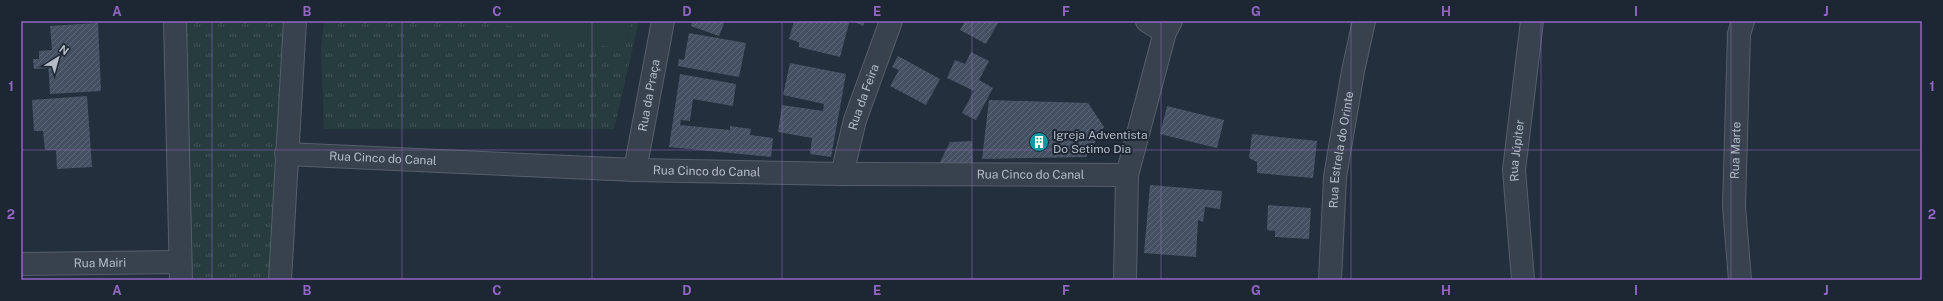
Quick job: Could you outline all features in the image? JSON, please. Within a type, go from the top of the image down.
[{"type":"street","points":[[174,21],[180,271]]},
{"type":"street","points":[[280,280],[286,154],[295,21]]},
{"type":"street","name":"Rua da Praça","points":[[635,170],[663,21]]},
{"type":"street","name":"Rua da Feira","points":[[842,174],[855,120],[890,21]]},
{"type":"street","name":"Rua Estrela do Orinte","points":[[1330,280],[1335,177],[1353,71],[1364,21]]},
{"type":"street","name":"Rua Júpiter","points":[[1523,280],[1514,170],[1532,21]]},
{"type":"street","name":"Rua Marte","points":[[1740,280],[1734,206],[1739,34],[1743,21]]},
{"type":"street","points":[[1125,280],[1127,176],[1161,25]]},
{"type":"street","name":"Rua Cinco do Canal","points":[[286,154],[635,170],[842,174],[1127,176]]},
{"type":"street","name":"Rua Mairi","points":[[21,264],[180,271]]},
{"type":"green space","points":[[175,21],[295,21],[279,280],[181,280]]},
{"type":"green space","points":[[324,21],[639,21],[614,129],[324,129],[321,47]]},
{"type":"green space","points":[[486,21],[632,21],[624,50]]},
{"type":"building","points":[[688,21],[725,21],[719,36],[691,26],[692,22]]},
{"type":"building","points":[[794,21],[842,21],[849,23],[840,57],[799,47],[799,42],[789,39]]},
{"type":"building","points":[[853,21],[865,21],[863,26]]},
{"type":"building","points":[[965,21],[999,21],[986,44],[960,30]]},
{"type":"building","points":[[98,23],[101,91],[50,94],[48,61],[47,68],[34,69],[33,59],[39,59],[39,51],[52,50],[50,26]]},
{"type":"building","points":[[689,33],[746,43],[739,77],[678,66],[679,59],[684,60]]},
{"type":"building","points":[[971,52],[989,61],[979,80],[993,88],[976,120],[962,113],[974,91],[947,78],[955,60],[965,64]]},
{"type":"building","points":[[898,56],[940,79],[926,105],[890,86],[899,70],[892,67]]},
{"type":"building","points":[[790,63],[846,74],[831,157],[810,154],[812,138],[778,132],[782,105],[823,111],[824,104],[783,95]]},
{"type":"building","points":[[680,74],[736,84],[733,106],[693,99],[690,121],[681,120],[680,125],[730,130],[730,126],[751,129],[750,135],[773,138],[771,157],[669,147]]},
{"type":"building","points":[[87,96],[92,167],[57,169],[56,150],[45,150],[43,131],[34,131],[32,100]]},
{"type":"building","name":"Igreja Adventista Do Setimo Dia","points":[[989,100],[1088,103],[1104,127],[1086,157],[982,159]]},
{"type":"building","points":[[1167,106],[1224,120],[1217,148],[1160,134]]},
{"type":"building","points":[[1252,134],[1317,141],[1313,178],[1257,173],[1257,162],[1249,158]]},
{"type":"building","points":[[972,141],[973,164],[938,166],[950,142]]},
{"type":"building","points":[[1150,185],[1222,191],[1220,209],[1205,207],[1203,222],[1198,220],[1196,257],[1144,253]]},
{"type":"building","points":[[1268,205],[1311,208],[1309,239],[1275,237],[1275,231],[1267,230]]},
{"type":"place","name":"Igreja Adventista Do Setimo Dia","points":[[1039,142]]}]
